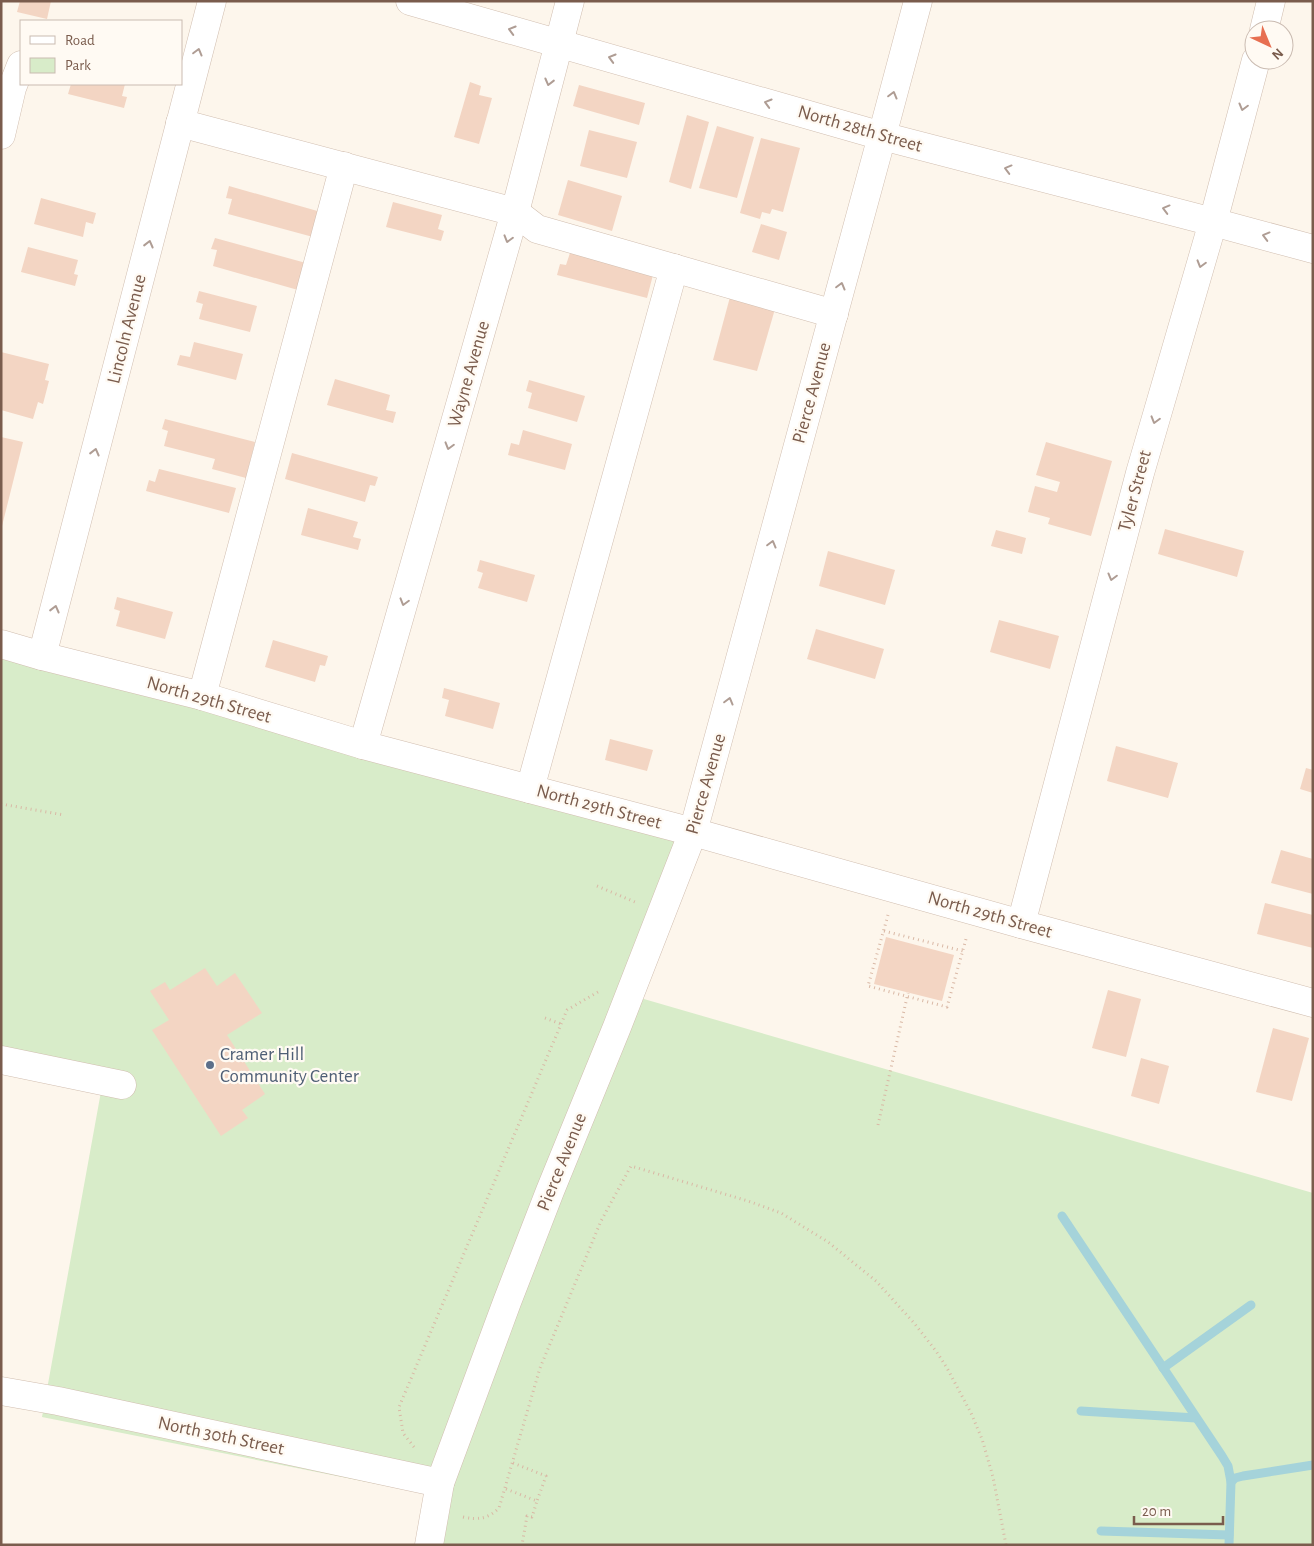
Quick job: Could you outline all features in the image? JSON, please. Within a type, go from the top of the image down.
[{"type":"street","name":"Lincoln Avenue","points":[[42,656],[180,123],[186,84],[212,1]]},
{"type":"street","name":"North 28th Street","points":[[410,1],[882,136],[1313,249]]},
{"type":"street","name":"Wayne Avenue","points":[[364,745],[515,212],[570,1]]},
{"type":"street","name":"Pierce Avenue","points":[[429,1545],[443,1475],[546,1200],[694,832],[918,1]]},
{"type":"street","points":[[1266,20],[1271,1]]},
{"type":"street","points":[[1,135],[12,88],[20,68]]},
{"type":"street","name":"Tyler Street","points":[[1010,921],[1213,222],[1253,70]]},
{"type":"street","points":[[180,123],[515,212],[537,229],[834,314]]},
{"type":"street","points":[[202,696],[344,166]]},
{"type":"street","points":[[530,789],[674,268]]},
{"type":"street","name":"North 29th Street","points":[[1,644],[202,696],[364,745],[694,832],[1010,921],[1313,1003]]},
{"type":"street","points":[[1,1060],[122,1085]]},
{"type":"street","name":"North 30th Street","points":[[1,1391],[443,1475]]},
{"type":"path","points":[[1,804],[64,815]]},
{"type":"path","points":[[597,886],[639,904]]},
{"type":"path","points":[[890,908],[868,986],[908,994],[947,1007],[968,932],[990,934],[1010,921]]},
{"type":"path","points":[[883,931],[963,951]]},
{"type":"path","points":[[443,1475],[418,1452],[403,1433],[399,1407],[561,1024],[568,1010],[600,991]]},
{"type":"path","points":[[878,1126],[908,994]]},
{"type":"path","points":[[545,1018],[561,1024]]},
{"type":"path","points":[[436,1512],[472,1519],[482,1519],[492,1515],[499,1508],[540,1368],[601,1221],[631,1166],[748,1201],[780,1214],[828,1242],[876,1281],[914,1323],[936,1352],[971,1413],[982,1439],[993,1477],[1006,1545]]},
{"type":"path","points":[[513,1463],[546,1476],[532,1517],[527,1516],[522,1545]]},
{"type":"path","points":[[506,1489],[538,1501]]},
{"type":"green space","points":[[1,645],[704,839],[637,997],[1313,1193],[1313,1545],[419,1545],[427,1494],[42,1417],[102,1086],[1,1064]]},
{"type":"building","points":[[20,1],[51,1],[47,19],[17,12]]},
{"type":"building","points":[[470,82],[481,86],[479,95],[492,98],[479,144],[454,137]]},
{"type":"building","points":[[71,85],[125,85],[122,96],[127,97],[124,108],[68,94]]},
{"type":"building","points":[[579,85],[645,103],[639,125],[573,106]]},
{"type":"building","points":[[687,115],[709,122],[691,189],[669,182]]},
{"type":"building","points":[[717,126],[754,137],[737,198],[699,188]]},
{"type":"building","points":[[589,130],[637,142],[627,178],[580,166]]},
{"type":"building","points":[[761,138],[800,148],[783,212],[772,209],[770,214],[762,212],[760,219],[740,213]]},
{"type":"building","points":[[568,180],[622,196],[612,231],[558,215]]},
{"type":"building","points":[[229,186],[321,212],[313,237],[228,214],[232,199],[226,198]]},
{"type":"building","points":[[41,198],[96,213],[93,224],[86,222],[83,237],[34,224]]},
{"type":"building","points":[[393,202],[442,215],[438,229],[444,231],[441,241],[386,227]]},
{"type":"building","points":[[761,224],[787,232],[779,260],[752,252]]},
{"type":"building","points":[[215,238],[306,263],[298,290],[213,266],[217,250],[211,249]]},
{"type":"building","points":[[28,247],[78,260],[74,274],[78,275],[75,286],[21,272]]},
{"type":"building","points":[[571,250],[654,271],[647,298],[557,275],[560,264],[566,265]]},
{"type":"building","points":[[199,291],[257,306],[250,332],[199,319],[203,304],[196,302]]},
{"type":"building","points":[[730,297],[775,309],[757,371],[713,360]]},
{"type":"building","points":[[194,342],[243,354],[236,380],[177,365],[180,355],[190,357]]},
{"type":"building","points":[[1,352],[49,364],[45,380],[49,381],[43,404],[38,402],[33,419],[1,410]]},
{"type":"building","points":[[335,379],[390,395],[386,410],[396,412],[393,423],[327,405]]},
{"type":"building","points":[[529,380],[585,396],[577,422],[528,408],[532,393],[526,391]]},
{"type":"building","points":[[165,419],[255,442],[246,478],[212,469],[215,459],[164,446],[168,431],[162,429]]},
{"type":"building","points":[[523,430],[572,444],[565,470],[508,455],[511,443],[519,445]]},
{"type":"building","points":[[1,437],[23,442],[2,526],[1,526]]},
{"type":"building","points":[[1046,442],[1112,461],[1091,536],[1048,524],[1050,518],[1028,512],[1035,486],[1057,492],[1060,482],[1036,475]]},
{"type":"building","points":[[292,453],[378,477],[375,486],[370,485],[365,502],[285,479]]},
{"type":"building","points":[[159,469],[236,488],[229,513],[146,491],[149,480],[155,482]]},
{"type":"building","points":[[308,508],[358,522],[353,537],[361,539],[358,550],[301,535]]},
{"type":"building","points":[[1165,529],[1244,551],[1237,577],[1158,554]]},
{"type":"building","points":[[996,530],[1026,538],[1022,554],[991,546]]},
{"type":"building","points":[[828,551],[895,570],[885,605],[819,586]]},
{"type":"building","points":[[480,560],[535,575],[527,602],[478,588],[483,573],[477,571]]},
{"type":"building","points":[[117,597],[173,612],[165,639],[116,626],[120,611],[114,609]]},
{"type":"building","points":[[999,620],[1059,636],[1050,669],[990,652]]},
{"type":"building","points":[[816,629],[884,649],[875,679],[807,659]]},
{"type":"building","points":[[273,640],[328,656],[325,666],[320,665],[315,682],[265,667]]},
{"type":"building","points":[[444,688],[500,703],[493,729],[445,716],[449,700],[442,698]]},
{"type":"building","points":[[610,739],[653,750],[647,771],[605,760]]},
{"type":"building","points":[[1116,746],[1178,763],[1168,798],[1107,781]]},
{"type":"building","points":[[1306,768],[1313,770],[1313,793],[1300,789]]},
{"type":"building","points":[[1281,850],[1313,859],[1313,894],[1271,883]]},
{"type":"building","points":[[1265,903],[1313,915],[1313,948],[1257,934]]},
{"type":"building","points":[[886,937],[954,955],[942,1001],[874,984]]},
{"type":"building","name":"Cramer Hill Community Center","points":[[205,968],[217,986],[235,973],[262,1013],[227,1035],[265,1094],[242,1110],[248,1118],[221,1136],[152,1030],[169,1020],[150,991],[165,982],[170,990]]},
{"type":"building","points":[[1108,990],[1141,999],[1126,1057],[1092,1048]]},
{"type":"building","points":[[1273,1028],[1309,1038],[1292,1101],[1256,1092]]},
{"type":"building","points":[[1141,1058],[1169,1066],[1159,1104],[1131,1096]]},
{"type":"waterway","points":[[1062,1216],[1228,1466],[1231,1482],[1229,1545]]},
{"type":"waterway","points":[[1163,1368],[1251,1305]]},
{"type":"waterway","points":[[1081,1411],[1196,1418]]},
{"type":"waterway","points":[[1231,1482],[1235,1478],[1243,1476],[1313,1465]]},
{"type":"waterway","points":[[1101,1531],[1229,1535]]},
{"type":"place","name":"Cramer Hill Community Center","points":[[210,1065]]}]
